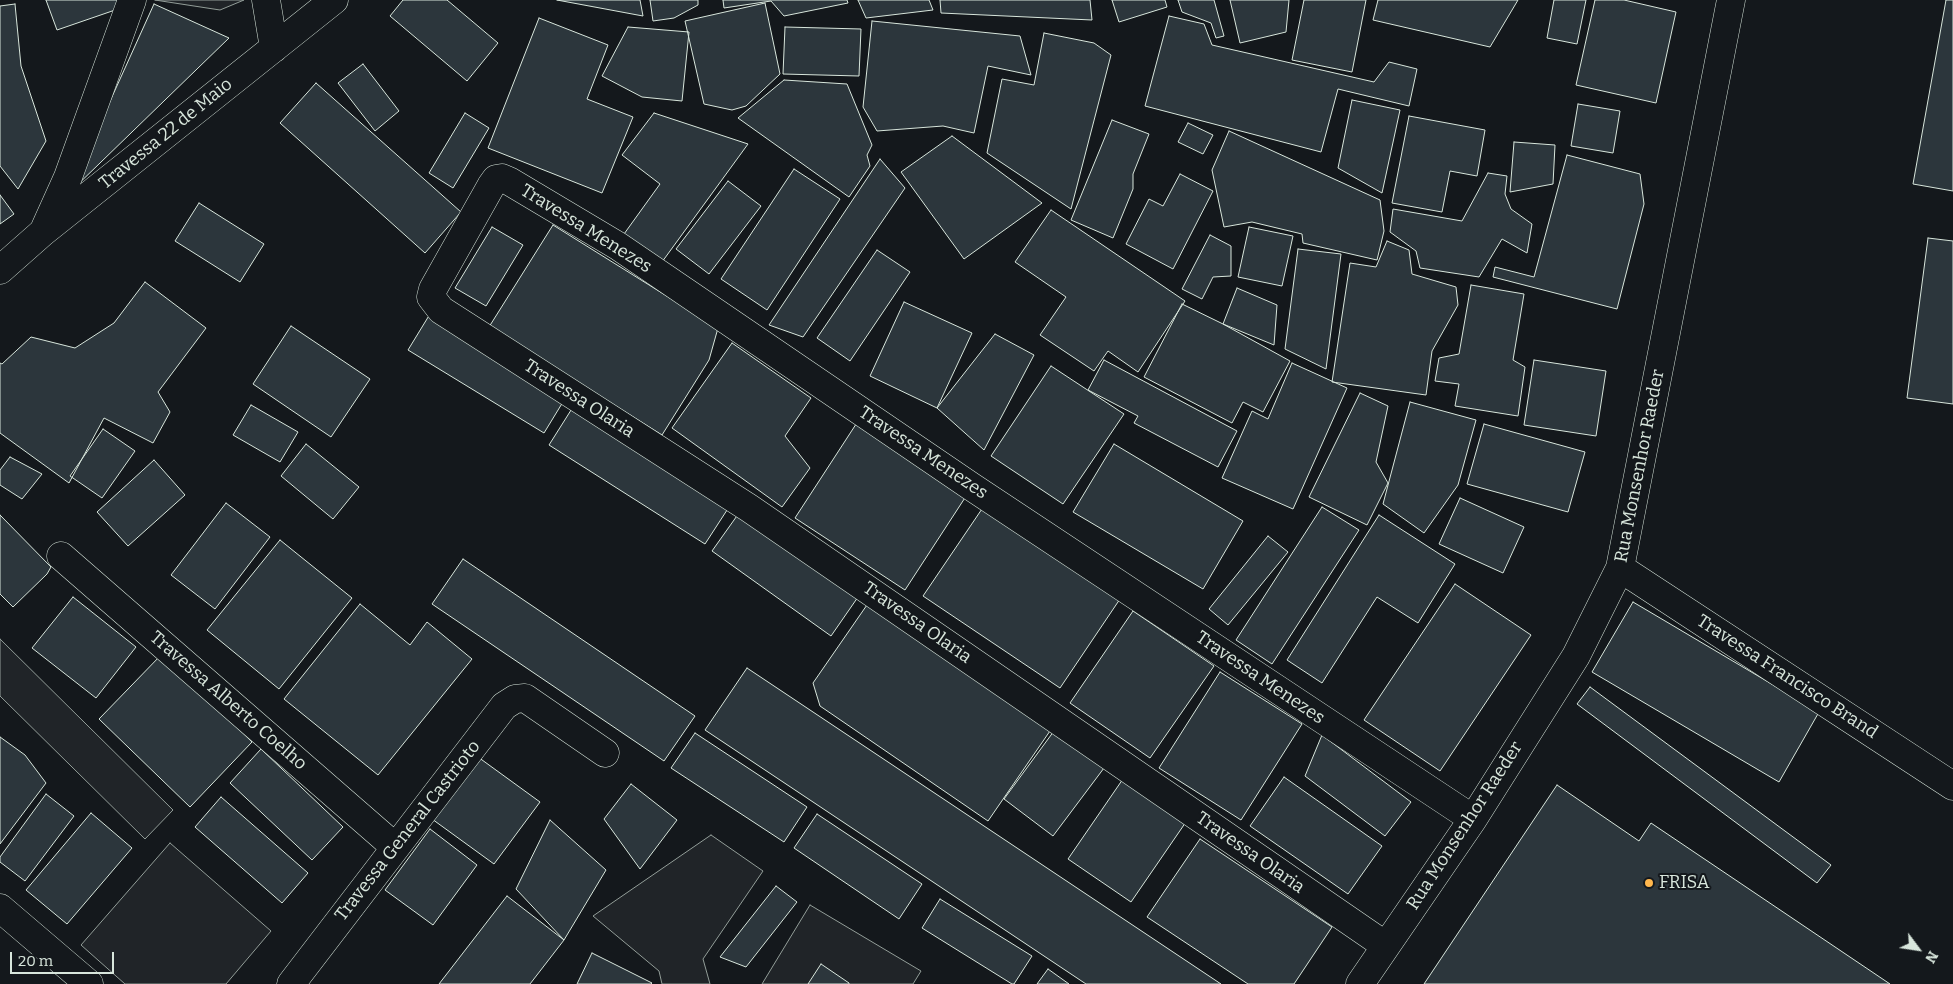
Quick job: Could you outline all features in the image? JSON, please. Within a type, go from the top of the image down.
[{"type":"street","points":[[43,232],[68,177],[132,0]]},
{"type":"street","points":[[266,0],[274,48]]},
{"type":"street","name":"Travessa 22 de Maio","points":[[0,270],[43,232],[334,0]]},
{"type":"street","name":"Rua Monsenhor Raeder","points":[[1360,984],[1472,819],[1576,656],[1620,568],[1731,0]]},
{"type":"street","name":"Travessa Menezes","points":[[441,310],[431,297],[433,289],[491,186],[496,179],[502,178],[509,181],[618,246],[972,487],[1472,819]]},
{"type":"street","name":"Travessa Olaria","points":[[441,310],[749,508],[1386,946]]},
{"type":"street","name":"Travessa Alberto Coelho","points":[[61,556],[395,846]]},
{"type":"street","name":"Travessa Francisco Brand","points":[[1620,568],[1953,786]]},
{"type":"street","name":"Travessa General Castrioto","points":[[291,984],[504,706],[515,699],[525,698],[605,753]]},
{"type":"street","points":[[0,908],[89,984]]},
{"type":"shaded area","points":[[155,0],[244,0],[220,10]]},
{"type":"shaded area","points":[[0,639],[173,810],[145,839],[0,696]]},
{"type":"shaded area","points":[[711,835],[763,871],[703,959],[710,984],[662,984],[659,971],[593,916]]},
{"type":"shaded area","points":[[170,843],[271,931],[226,984],[125,984],[81,945]]},
{"type":"shaded area","points":[[810,905],[921,971],[913,984],[762,984]]},
{"type":"building","points":[[46,0],[119,0],[118,9],[57,30]]},
{"type":"building","points":[[403,0],[447,0],[498,43],[467,81],[390,16]]},
{"type":"building","points":[[557,0],[640,0],[643,16]]},
{"type":"building","points":[[650,0],[698,0],[698,5],[674,18],[653,21]]},
{"type":"building","points":[[723,0],[847,0],[848,3],[784,16],[771,1],[724,8]]},
{"type":"building","points":[[858,0],[929,0],[933,10],[866,18]]},
{"type":"building","points":[[940,0],[1090,0],[1092,20],[941,13]]},
{"type":"building","points":[[1112,0],[1165,0],[1167,7],[1119,22]]},
{"type":"building","points":[[1178,0],[1214,0],[1224,36],[1216,38],[1211,23],[1182,12]]},
{"type":"building","points":[[1230,0],[1289,0],[1286,32],[1240,43]]},
{"type":"building","points":[[1304,0],[1366,0],[1352,72],[1292,60]]},
{"type":"building","points":[[1378,0],[1518,0],[1490,47],[1373,20]]},
{"type":"building","points":[[1554,0],[1586,0],[1577,44],[1547,38]]},
{"type":"building","points":[[1595,0],[1624,0],[1676,12],[1656,103],[1576,85]]},
{"type":"building","points":[[1946,0],[1953,0],[1953,191],[1913,184]]},
{"type":"building","points":[[765,3],[780,74],[746,106],[732,110],[704,104],[685,21]]},
{"type":"building","points":[[15,4],[21,66],[46,141],[18,189],[0,166],[0,6]]},
{"type":"building","points":[[154,4],[229,38],[68,194]]},
{"type":"building","points":[[1169,16],[1204,24],[1212,45],[1374,82],[1389,62],[1417,69],[1409,106],[1338,89],[1321,152],[1145,106]]},
{"type":"building","points":[[539,18],[608,45],[587,99],[633,117],[602,193],[488,148]]},
{"type":"building","points":[[872,21],[1020,36],[1031,75],[988,66],[974,133],[943,126],[877,131],[863,107]]},
{"type":"building","points":[[628,27],[689,32],[682,101],[642,97],[602,76]]},
{"type":"building","points":[[785,27],[861,29],[859,76],[783,74]]},
{"type":"building","points":[[1044,33],[1094,43],[1111,55],[1071,209],[987,153],[1002,79],[1034,85]]},
{"type":"building","points":[[363,64],[399,111],[375,131],[338,83]]},
{"type":"building","points":[[784,80],[847,84],[872,145],[867,155],[870,166],[849,197],[738,118]]},
{"type":"building","points":[[316,83],[461,212],[425,253],[280,123]]},
{"type":"building","points":[[1352,100],[1400,110],[1382,193],[1338,168]]},
{"type":"building","points":[[1578,104],[1620,111],[1613,153],[1571,146]]},
{"type":"building","points":[[465,113],[489,128],[453,188],[429,173]]},
{"type":"building","points":[[654,113],[748,144],[662,262],[624,234],[660,184],[622,155]]},
{"type":"building","points":[[1409,116],[1485,130],[1477,176],[1450,171],[1442,212],[1392,203]]},
{"type":"building","points":[[1112,120],[1149,134],[1133,174],[1133,189],[1113,238],[1071,220]]},
{"type":"building","points":[[1188,123],[1213,135],[1203,154],[1178,142]]},
{"type":"building","points":[[1229,131],[1380,200],[1384,231],[1377,260],[1303,243],[1302,234],[1252,222],[1224,227],[1212,170]]},
{"type":"building","points":[[952,136],[1042,203],[964,259],[901,172]]},
{"type":"building","points":[[1514,142],[1555,145],[1553,184],[1510,192]]},
{"type":"building","points":[[1567,155],[1640,174],[1644,204],[1617,309],[1493,277],[1495,267],[1534,277]]},
{"type":"building","points":[[880,159],[905,188],[803,337],[769,325]]},
{"type":"building","points":[[794,169],[840,199],[767,310],[721,279]]},
{"type":"building","points":[[1488,173],[1507,176],[1505,194],[1511,209],[1532,224],[1527,253],[1502,239],[1479,277],[1420,268],[1416,251],[1390,232],[1393,209],[1462,221]]},
{"type":"building","points":[[1180,174],[1213,191],[1173,269],[1126,244],[1149,199],[1163,206]]},
{"type":"building","points":[[728,181],[761,206],[709,274],[676,249]]},
{"type":"building","points":[[0,195],[14,214],[0,224]]},
{"type":"building","points":[[199,203],[264,244],[240,282],[175,241]]},
{"type":"building","points":[[1051,210],[1185,301],[1138,372],[1108,351],[1094,371],[1040,335],[1066,297],[1015,262]]},
{"type":"building","points":[[553,225],[718,328],[709,360],[662,435],[489,327]]},
{"type":"building","points":[[492,227],[523,245],[486,306],[455,288]]},
{"type":"building","points":[[1249,227],[1293,236],[1282,286],[1238,277]]},
{"type":"building","points":[[1210,235],[1231,246],[1231,276],[1213,277],[1202,299],[1182,289]]},
{"type":"building","points":[[1928,238],[1953,241],[1953,404],[1907,398]]},
{"type":"building","points":[[1387,241],[1409,250],[1412,274],[1456,287],[1458,305],[1432,351],[1426,395],[1332,382],[1350,263],[1376,267]]},
{"type":"building","points":[[1298,249],[1341,254],[1326,369],[1285,349]]},
{"type":"building","points":[[877,250],[910,272],[850,361],[817,338]]},
{"type":"building","points":[[145,282],[206,328],[158,392],[170,412],[153,443],[104,418],[69,483],[0,433],[0,363],[2,364],[31,337],[75,348],[114,323]]},
{"type":"building","points":[[1471,285],[1524,294],[1513,360],[1525,367],[1518,416],[1455,406],[1459,384],[1435,381],[1439,358],[1459,354]]},
{"type":"building","points":[[1237,288],[1277,305],[1274,345],[1223,324]]},
{"type":"building","points":[[904,302],[972,333],[937,408],[870,376]]},
{"type":"building","points":[[1182,304],[1290,361],[1263,412],[1243,402],[1232,423],[1144,377]]},
{"type":"building","points":[[430,314],[566,397],[544,433],[408,350]]},
{"type":"building","points":[[291,326],[370,379],[331,437],[253,384]]},
{"type":"building","points":[[995,334],[1034,355],[984,450],[937,408]]},
{"type":"building","points":[[732,343],[811,398],[785,436],[810,468],[782,507],[672,428]]},
{"type":"building","points":[[1104,360],[1237,431],[1218,467],[1134,423],[1138,416],[1088,390]]},
{"type":"building","points":[[1534,360],[1606,371],[1596,436],[1524,425]]},
{"type":"building","points":[[1292,363],[1347,388],[1293,509],[1222,478],[1252,411],[1268,419]]},
{"type":"building","points":[[1051,366],[1124,414],[1063,504],[991,456]]},
{"type":"building","points":[[1360,393],[1388,406],[1376,462],[1388,483],[1367,525],[1309,497]]},
{"type":"building","points":[[1410,402],[1476,420],[1458,485],[1424,533],[1383,504]]},
{"type":"building","points":[[251,405],[298,432],[280,462],[233,435]]},
{"type":"building","points":[[573,407],[729,507],[705,544],[549,445]]},
{"type":"building","points":[[862,415],[972,487],[905,590],[795,518]]},
{"type":"building","points":[[1484,424],[1585,452],[1568,512],[1467,484]]},
{"type":"building","points":[[103,429],[135,451],[102,498],[70,476]]},
{"type":"building","points":[[306,444],[359,487],[333,519],[281,476]]},
{"type":"building","points":[[1114,444],[1243,521],[1203,589],[1073,512]]},
{"type":"building","points":[[10,457],[42,474],[22,499],[0,485],[0,470]]},
{"type":"building","points":[[154,460],[185,495],[128,546],[97,512]]},
{"type":"building","points":[[1460,498],[1524,527],[1503,573],[1439,544]]},
{"type":"building","points":[[226,503],[270,537],[215,609],[171,575]]},
{"type":"building","points":[[986,503],[1122,596],[1060,688],[923,596]]},
{"type":"building","points":[[1322,507],[1359,530],[1272,664],[1236,640]]},
{"type":"building","points":[[739,513],[858,597],[831,636],[712,551]]},
{"type":"building","points":[[0,515],[51,567],[47,574],[13,607],[0,594]]},
{"type":"building","points":[[1379,515],[1455,564],[1418,623],[1377,597],[1322,683],[1287,660]]},
{"type":"building","points":[[1268,536],[1288,552],[1228,625],[1209,609]]},
{"type":"building","points":[[280,540],[352,598],[279,689],[207,630]]},
{"type":"building","points":[[463,559],[695,716],[664,761],[432,604]]},
{"type":"building","points":[[1455,584],[1531,635],[1440,771],[1364,720]]},
{"type":"building","points":[[878,589],[1061,715],[988,821],[820,706],[813,683]]},
{"type":"building","points":[[73,597],[136,647],[96,698],[32,648]]},
{"type":"building","points":[[1633,602],[1819,712],[1779,782],[1592,672]]},
{"type":"building","points":[[360,604],[410,645],[427,622],[472,659],[378,775],[284,699]]},
{"type":"building","points":[[1133,611],[1214,666],[1150,758],[1070,703]]},
{"type":"building","points":[[162,654],[252,742],[190,807],[99,719]]},
{"type":"building","points":[[747,668],[1221,984],[1086,984],[705,730]]},
{"type":"building","points":[[1220,672],[1302,724],[1241,820],[1159,768]]},
{"type":"building","points":[[1590,687],[1831,865],[1817,883],[1577,704]]},
{"type":"building","points":[[1054,731],[1104,768],[1053,836],[1004,799]]},
{"type":"building","points":[[695,733],[807,807],[784,842],[671,768]]},
{"type":"building","points":[[1322,735],[1411,802],[1385,836],[1305,776]]},
{"type":"building","points":[[0,737],[25,755],[46,783],[0,844]]},
{"type":"building","points":[[261,749],[343,827],[312,860],[230,783]]},
{"type":"building","points":[[478,757],[540,802],[494,864],[432,819]]},
{"type":"building","points":[[1125,776],[1188,819],[1131,902],[1068,859]]},
{"type":"building","points":[[1284,777],[1382,846],[1348,894],[1250,826]]},
{"type":"building","points":[[631,784],[677,820],[640,869],[604,819]]},
{"type":"building","name":"FRISA","points":[[1557,785],[1639,841],[1651,823],[1890,984],[1424,984]]},
{"type":"building","points":[[46,794],[74,816],[25,881],[0,862],[0,857]]},
{"type":"building","points":[[221,797],[308,873],[282,903],[195,827]]},
{"type":"building","points":[[91,813],[132,848],[67,924],[26,890]]},
{"type":"building","points":[[817,814],[922,884],[899,919],[794,848]]},
{"type":"building","points":[[550,820],[606,870],[564,940],[516,889]]},
{"type":"building","points":[[430,829],[477,865],[433,925],[385,890]]},
{"type":"building","points":[[1200,839],[1332,927],[1294,984],[1248,984],[1147,917]]},
{"type":"building","points":[[776,886],[797,902],[746,967],[720,957]]},
{"type":"building","points":[[507,896],[564,940],[530,984],[439,984]]},
{"type":"building","points":[[940,899],[1032,956],[1014,984],[922,928]]},
{"type":"building","points":[[592,953],[652,983],[577,984]]},
{"type":"building","points":[[821,964],[849,983],[849,984],[808,984]]},
{"type":"building","points":[[1048,969],[1069,984],[1037,984]]},
{"type":"place","name":"FRISA","points":[[1649,883]]}]
